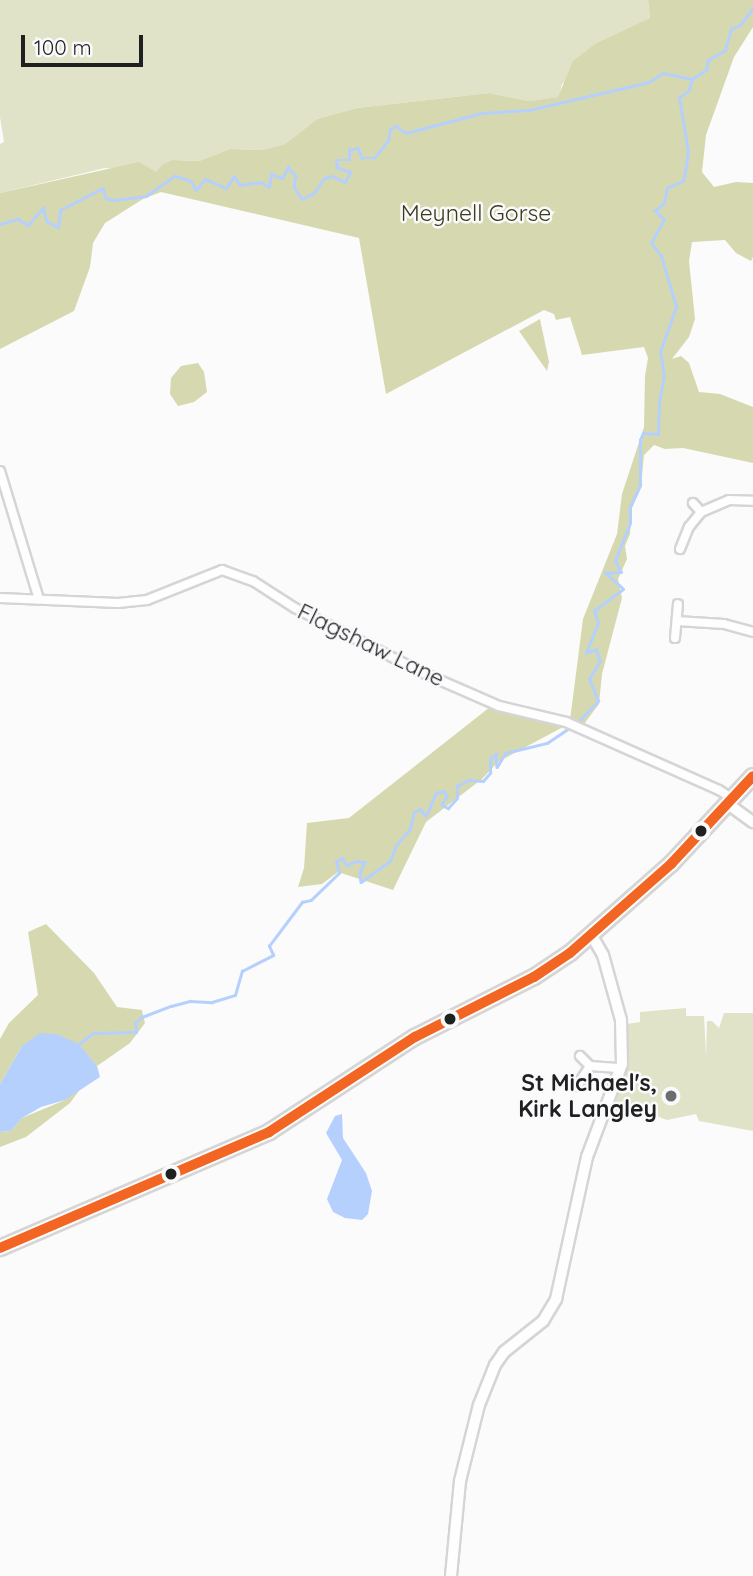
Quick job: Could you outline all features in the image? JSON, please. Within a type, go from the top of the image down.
[{"type":"highway","points":[[0,1248],[269,1132],[415,1037],[534,977],[591,934],[671,864],[753,776]]},
{"type":"main road","points":[[731,802],[753,822]]},
{"type":"street","points":[[0,471],[39,599]]},
{"type":"street","points":[[680,549],[689,527],[701,512],[729,499],[753,501]]},
{"type":"street","points":[[693,503],[701,512]]},
{"type":"street","name":"Flagshaw Lane","points":[[0,598],[118,603],[147,600],[222,570],[253,581],[295,608],[421,671],[499,706],[566,722],[719,790],[731,802]]},
{"type":"street","points":[[676,638],[678,604]]},
{"type":"street","points":[[677,621],[724,624],[753,632]]},
{"type":"street","points":[[451,1576],[454,1525],[479,1405],[495,1365],[504,1352],[543,1321],[556,1298],[587,1157],[621,1068],[624,1040],[621,1020],[603,955],[591,934]]},
{"type":"street","points":[[580,1056],[590,1066],[621,1068]]},
{"type":"street","points":[[577,1086],[590,1066]]},
{"type":"green space","points":[[0,0],[648,0],[650,18],[624,32],[562,84],[559,97],[529,101],[489,93],[357,108],[317,119],[285,144],[262,150],[230,149],[199,161],[173,160],[157,172],[105,168],[0,193],[0,144],[4,142],[0,117]]},
{"type":"green space","name":"Meynell Gorse","points":[[648,0],[753,0],[753,27],[734,57],[706,135],[702,172],[714,187],[736,182],[753,183],[753,257],[751,261],[736,253],[725,240],[692,242],[689,261],[695,319],[689,337],[672,359],[681,356],[689,363],[699,392],[720,394],[753,407],[753,463],[683,448],[665,449],[654,445],[644,455],[641,487],[632,508],[630,534],[625,546],[627,559],[618,579],[622,598],[602,674],[599,704],[584,724],[570,720],[583,619],[617,534],[622,494],[644,427],[648,358],[644,347],[582,355],[570,317],[556,320],[554,314],[544,310],[386,394],[359,238],[161,192],[143,199],[105,223],[93,243],[90,267],[74,311],[0,349],[0,193],[139,162],[156,172],[163,164],[173,160],[199,161],[230,149],[262,150],[285,144],[317,119],[357,108],[489,93],[529,101],[558,97],[573,61],[595,44],[650,18]]},
{"type":"green space","points":[[540,319],[549,362],[547,371],[519,331]]},
{"type":"green space","points":[[198,363],[204,372],[207,392],[194,402],[178,406],[170,394],[171,378],[181,366]]},
{"type":"green space","points":[[490,707],[563,727],[498,762],[482,779],[426,822],[393,890],[338,872],[322,884],[298,887],[304,868],[307,823],[349,818]]},
{"type":"green space","points":[[46,924],[94,973],[117,1007],[142,1010],[145,1023],[130,1043],[97,1066],[78,1044],[22,1046],[0,1084],[0,1039],[9,1023],[38,995],[28,932]]},
{"type":"green space","points":[[686,1008],[686,1016],[704,1016],[706,1056],[707,1021],[712,1021],[719,1028],[724,1013],[753,1013],[753,1131],[699,1121],[696,1114],[667,1120],[629,1106],[625,1114],[613,1110],[628,1062],[627,1024],[640,1022],[640,1012]]},
{"type":"green space","points":[[81,1088],[70,1103],[26,1137],[0,1147],[0,1132],[11,1131],[22,1118],[65,1100]]},
{"type":"water","points":[[40,1033],[56,1034],[79,1044],[97,1066],[100,1077],[65,1100],[41,1107],[22,1118],[11,1131],[0,1132],[0,1084],[22,1046]]},
{"type":"water","points":[[342,1114],[343,1138],[366,1173],[372,1191],[368,1214],[362,1220],[345,1218],[333,1212],[327,1199],[342,1160],[326,1133],[335,1116]]},
{"type":"waterway","points":[[576,724],[598,701],[589,679],[600,661],[596,650],[586,653],[598,623],[594,611],[623,589],[605,573],[621,572],[615,561],[630,523],[630,507],[640,486],[640,440],[643,433],[658,434],[659,403],[664,376],[660,352],[676,307],[661,256],[651,243],[664,220],[655,211],[664,203],[667,188],[683,181],[686,167],[688,151],[679,98],[689,90],[692,79],[706,70],[708,60],[725,50],[731,29],[740,25],[753,8]]},
{"type":"waterway","points":[[0,224],[18,219],[28,225],[43,208],[47,221],[58,227],[60,210],[103,188],[106,198],[114,200],[146,196],[175,176],[191,181],[196,190],[205,179],[226,188],[234,176],[240,185],[261,182],[269,187],[271,174],[282,178],[288,167],[296,176],[294,187],[302,199],[314,193],[324,178],[332,176],[345,182],[350,172],[337,168],[336,160],[349,160],[349,150],[358,148],[362,158],[374,158],[388,141],[390,129],[396,126],[406,133],[482,113],[529,110],[649,82],[663,73],[692,79]]},
{"type":"waterway","points":[[76,1046],[93,1033],[136,1032],[135,1023],[142,1017],[171,1006],[190,1001],[212,1002],[235,995],[242,971],[273,955],[269,946],[302,902],[311,900],[339,873],[336,861],[342,858],[347,865],[357,861],[365,862],[360,873],[361,882],[390,861],[396,845],[410,829],[414,812],[420,809],[426,816],[436,793],[444,791],[447,796],[442,805],[448,808],[457,798],[457,786],[469,780],[483,781],[490,773],[490,759],[496,754],[497,767],[505,753],[547,743],[571,727]]},
{"type":"transit line","points":[[0,1248],[269,1132],[415,1037],[534,977],[570,953],[671,864],[753,776]]},
{"type":"place","name":"St Michael's, Kirk Langley","points":[[671,1096]]}]
